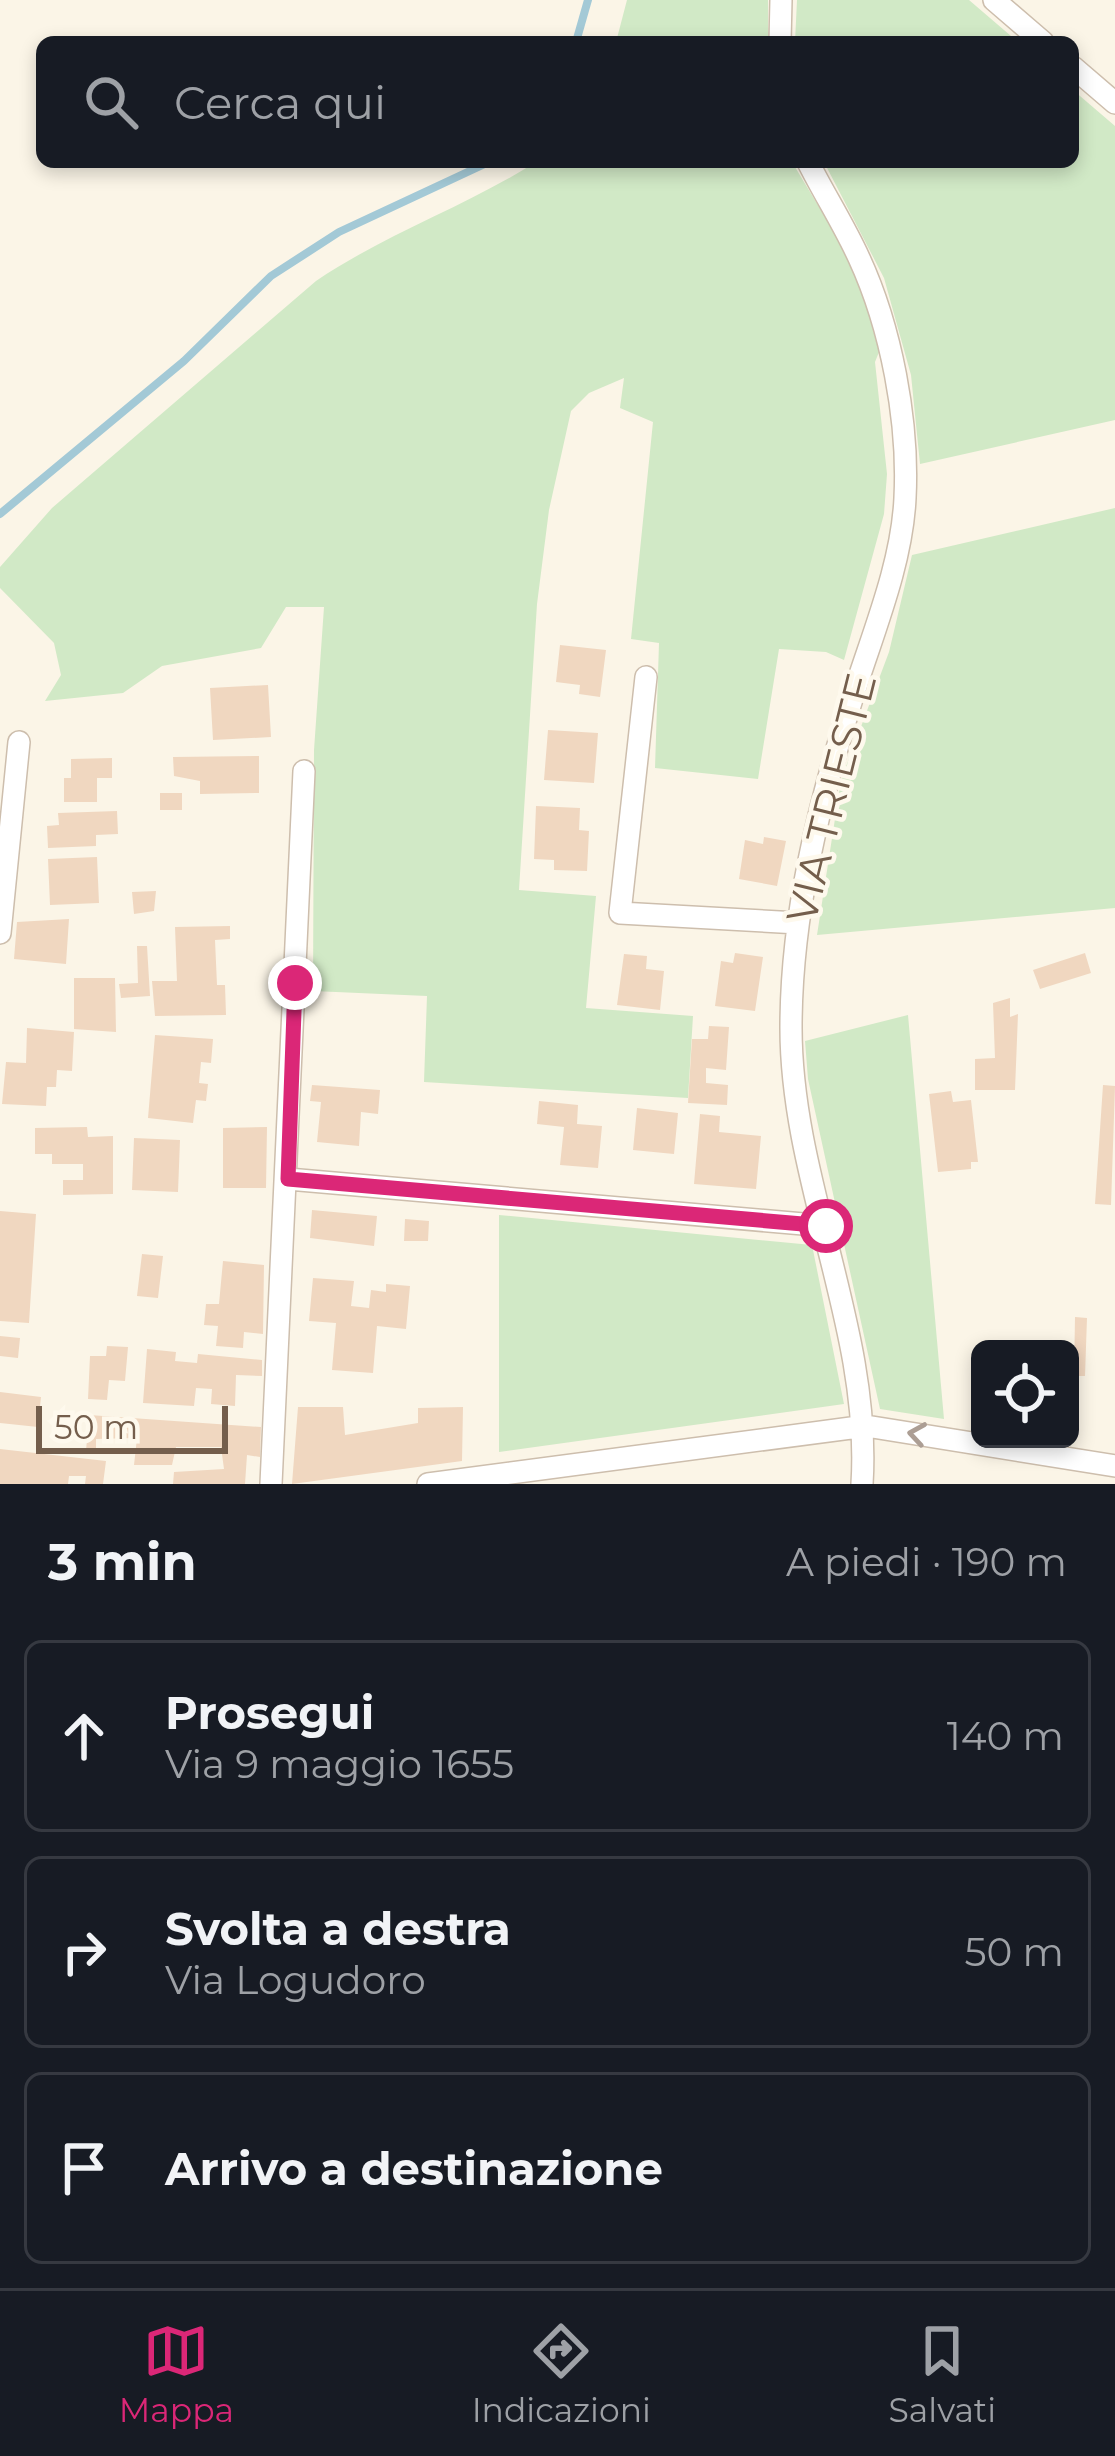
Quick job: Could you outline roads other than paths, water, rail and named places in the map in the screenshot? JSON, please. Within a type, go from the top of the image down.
[{"type":"street","points":[[780,36],[782,0]]},
{"type":"street","points":[[994,0],[1036,36]]},
{"type":"street","points":[[1079,72],[1115,103]]},
{"type":"street","name":"VIA TRIESTE","points":[[811,168],[859,256],[886,342],[903,450],[905,497],[899,542],[829,772],[798,923],[793,1074],[866,1426],[862,1484]]},
{"type":"street","points":[[646,677],[620,913],[798,923]]},
{"type":"street","points":[[0,933],[19,742]]},
{"type":"street","points":[[271,1484],[304,771]]},
{"type":"street","points":[[288,1179],[826,1226]]},
{"type":"street","points":[[428,1484],[488,1480],[866,1426],[1115,1466]]},
{"type":"waterway","points":[[578,36],[588,0]]},
{"type":"waterway","points":[[0,514],[184,361],[271,276],[339,232],[476,168]]}]
